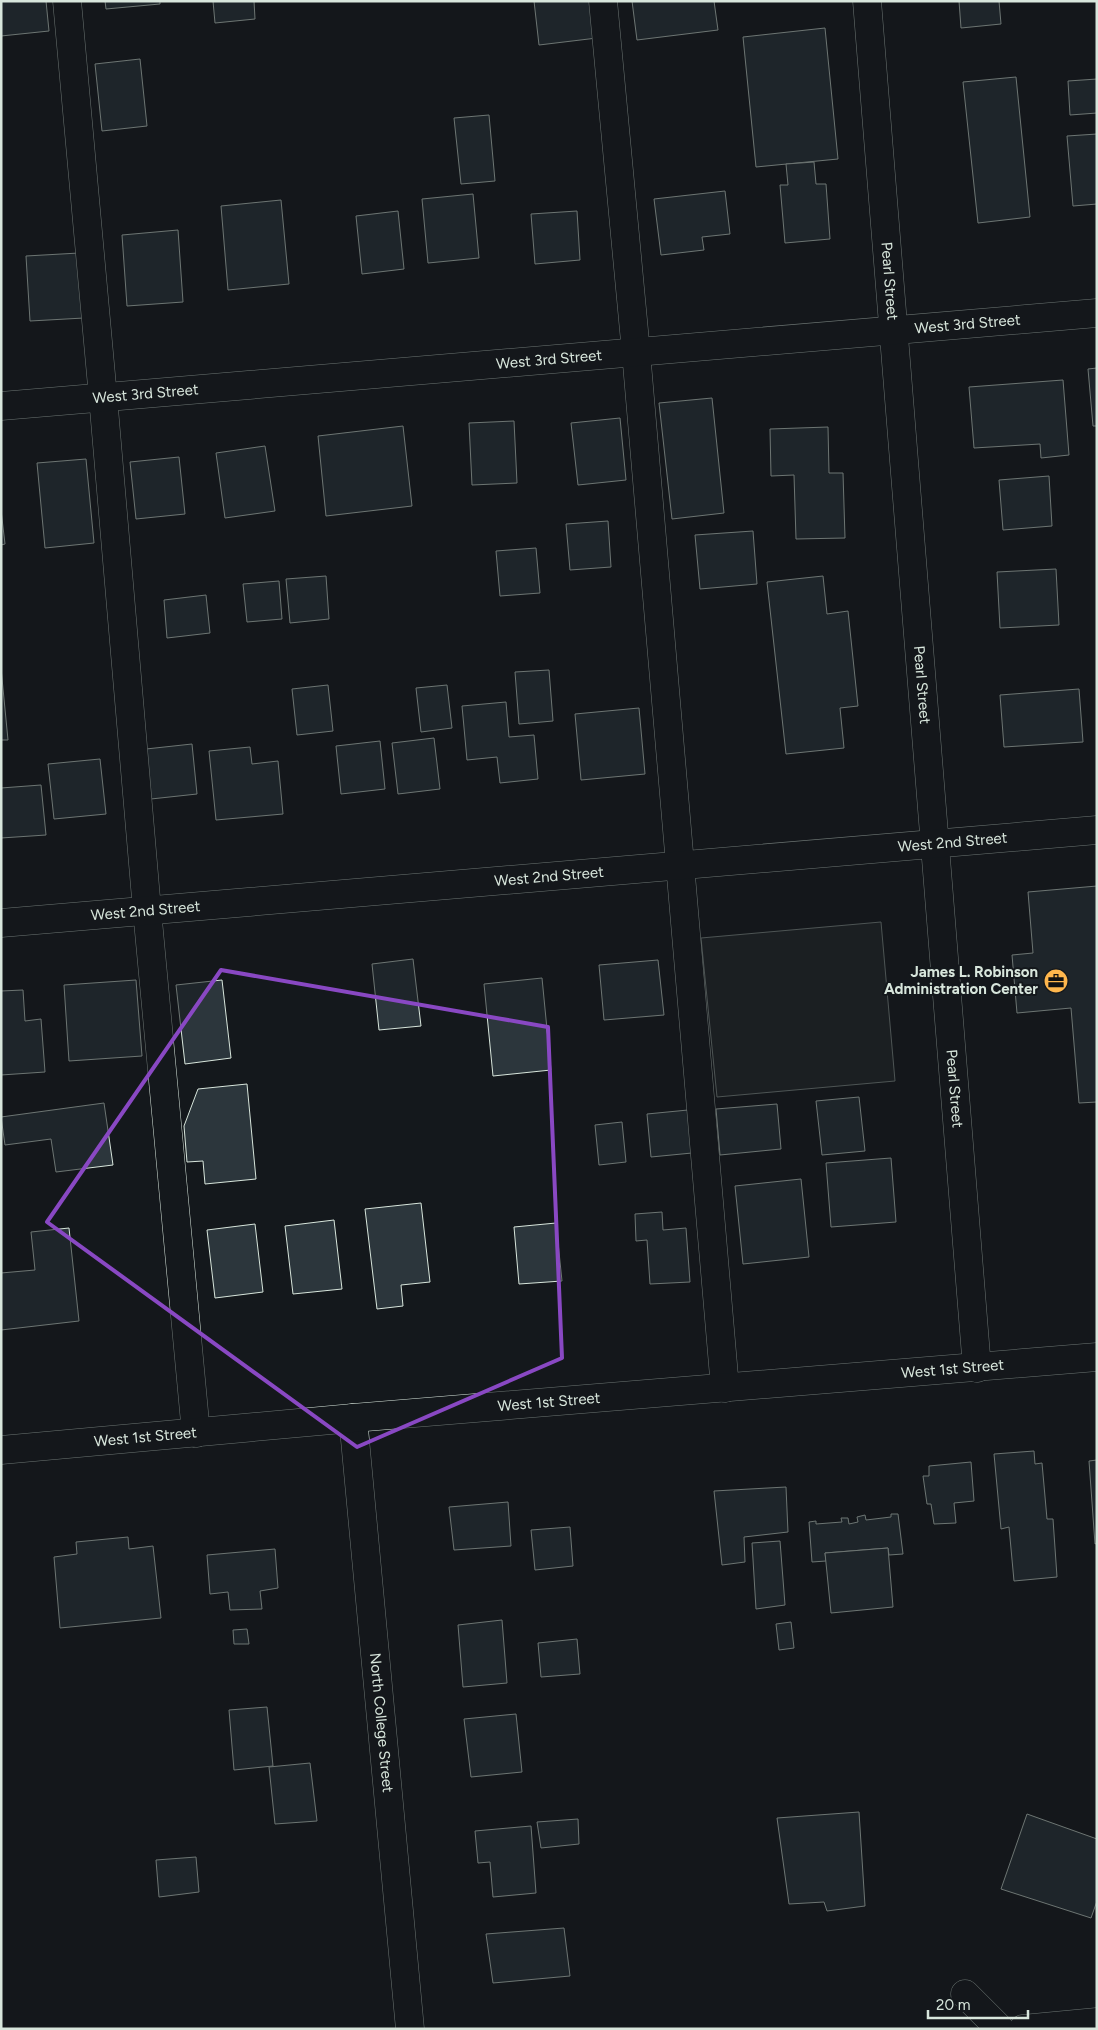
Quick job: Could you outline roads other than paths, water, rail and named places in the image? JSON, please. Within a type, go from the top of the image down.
[{"type":"street","points":[[67,1],[147,910],[196,1433]]},
{"type":"street","points":[[603,1],[636,352],[725,1388]]},
{"type":"street","name":"Pearl Street","points":[[867,1],[977,1368]]},
{"type":"street","name":"West 3rd Street","points":[[1,406],[1097,313]]},
{"type":"street","name":"West 2nd Street","points":[[1,923],[1097,830]]},
{"type":"street","name":"West 1st Street","points":[[1,1450],[353,1418],[1097,1357]]},
{"type":"street","name":"North College Street","points":[[353,1418],[410,2029]]},
{"type":"street","points":[[965,1994],[1000,2029]]},
{"type":"street","points":[[1023,2029],[1097,2022]]},
{"type":"place","name":"James L. Robinson Administration Center","points":[[1056,981]]}]
